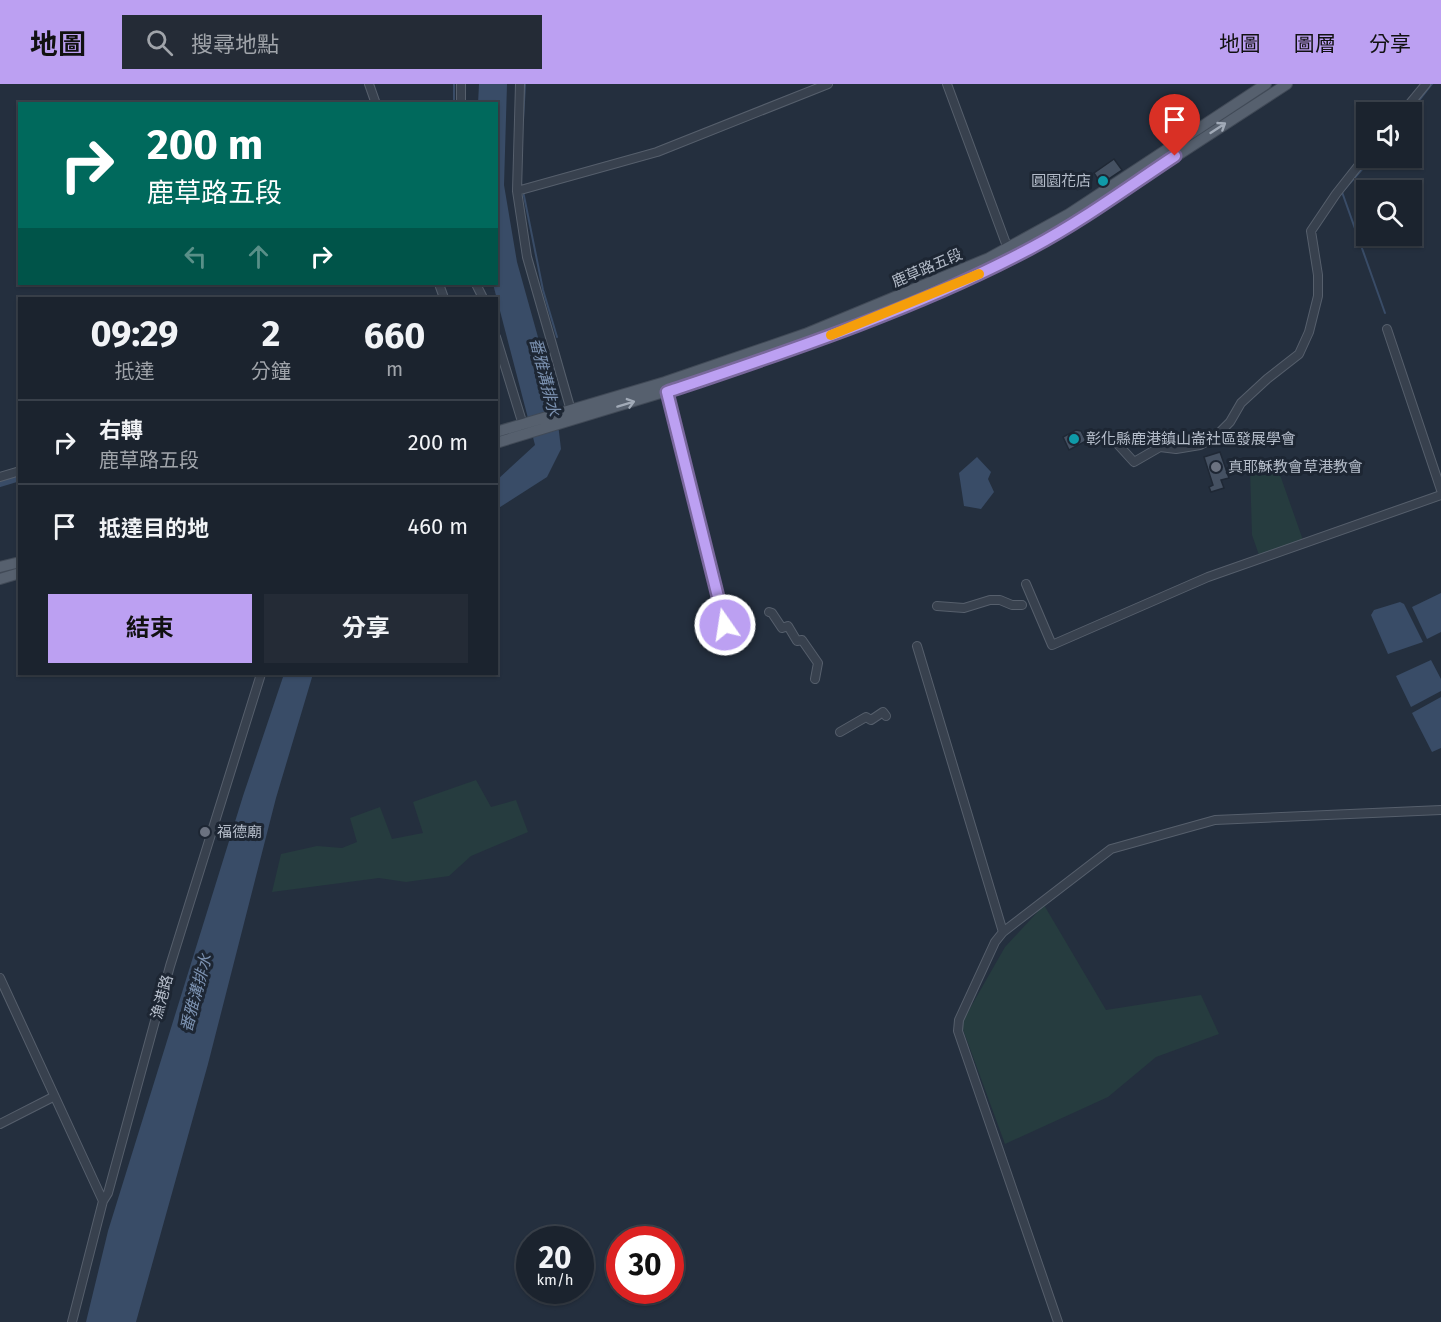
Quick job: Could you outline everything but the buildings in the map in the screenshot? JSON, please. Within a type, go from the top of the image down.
[{"type":"main road","name":"鹿草路五段","points":[[666,387],[846,318],[1008,249],[1069,214],[1266,84]]},
{"type":"main road","name":"鹿草路五段","points":[[527,428],[781,354],[1002,263],[1055,235],[1287,84]]},
{"type":"main road","points":[[498,432],[527,428]]},
{"type":"main road","points":[[498,442],[527,428]]},
{"type":"main road","points":[[0,567],[18,562]]},
{"type":"main road","points":[[0,579],[18,574]]},
{"type":"street","points":[[369,84],[374,102]]},
{"type":"street","points":[[461,84],[461,102]]},
{"type":"street","points":[[520,84],[517,191],[527,257],[570,415]]},
{"type":"street","points":[[517,191],[657,152],[828,84]]},
{"type":"street","points":[[947,84],[1008,249]]},
{"type":"street","points":[[1411,102],[1426,84]]},
{"type":"street","points":[[1113,438],[1134,462],[1160,447],[1200,445],[1214,438],[1230,422],[1241,403],[1299,354],[1309,332],[1318,296],[1318,275],[1311,231],[1357,168]]},
{"type":"street","points":[[1387,329],[1441,490]]},
{"type":"street","points":[[498,343],[527,428]]},
{"type":"street","points":[[666,387],[725,625]]},
{"type":"street","points":[[0,477],[18,472]]},
{"type":"street","points":[[1026,584],[1052,645],[1208,577],[1441,495]]},
{"type":"street","points":[[937,606],[964,608],[990,600],[1000,600],[1022,606]]},
{"type":"street","points":[[769,612],[782,628],[788,626],[798,641],[802,640],[818,663],[815,679]]},
{"type":"street","points":[[917,646],[1003,933]]},
{"type":"street","name":"漁港路","points":[[72,1322],[103,1201],[108,1193],[170,966],[261,675]]},
{"type":"street","points":[[840,732],[866,717],[872,720],[882,712],[886,716]]},
{"type":"street","points":[[1058,1322],[958,1031],[958,1020],[995,942],[1003,933],[1111,849],[1215,820],[1441,810]]},
{"type":"street","points":[[0,978],[103,1201]]},
{"type":"street","points":[[0,1124],[53,1097]]},
{"type":"green space","points":[[1250,469],[1279,472],[1304,543],[1259,555],[1252,535]]},
{"type":"green space","points":[[476,780],[491,807],[516,800],[528,832],[471,856],[449,876],[406,882],[379,878],[272,892],[281,854],[317,846],[342,848],[357,842],[350,818],[380,807],[392,839],[423,833],[413,802]]},
{"type":"green space","points":[[1044,905],[1106,1010],[1201,995],[1219,1034],[1156,1057],[1108,1097],[1005,1144],[961,1024],[1005,947]]},
{"type":"water","name":"番雅溝排水","points":[[479,84],[507,84],[504,185],[517,262],[555,398],[561,449],[547,477],[498,508],[498,479],[535,445],[493,285],[498,285],[498,102],[478,102]]},
{"type":"water","points":[[977,457],[991,472],[988,479],[994,492],[981,509],[964,506],[959,473]]},
{"type":"water","points":[[1441,593],[1441,632],[1427,639],[1412,607]]},
{"type":"water","points":[[1400,602],[1404,604],[1423,642],[1388,654],[1371,615],[1374,610]]},
{"type":"water","points":[[1431,660],[1441,679],[1441,691],[1411,707],[1396,676]]},
{"type":"water","name":"番雅溝排水","points":[[284,675],[313,675],[276,798],[208,1064],[136,1322],[86,1322],[108,1231],[243,796]]},
{"type":"water","points":[[1441,697],[1441,748],[1432,752],[1412,713]]},
{"type":"waterway","points":[[454,84],[454,102]]},
{"type":"waterway","points":[[523,120],[525,84]]},
{"type":"waterway","points":[[1418,102],[1432,84]]},
{"type":"waterway","points":[[1363,168],[1342,192],[1385,313]]},
{"type":"waterway","points":[[523,191],[543,290],[557,337]]},
{"type":"waterway","points":[[0,483],[18,478]]},
{"type":"slow traffic","points":[[831,335],[979,274]]},
{"type":"place","name":"圓園花店","points":[[1103,181]]},
{"type":"place","name":"彰化縣鹿港鎮山崙社區發展學會","points":[[1074,439]]},
{"type":"place","name":"真耶穌教會草港教會","points":[[1216,467]]},
{"type":"place","name":"福德廟","points":[[205,832]]},
{"type":"route","points":[[725,625],[710,557],[667,392],[781,354],[992,268],[1055,235],[1175,156]]}]
